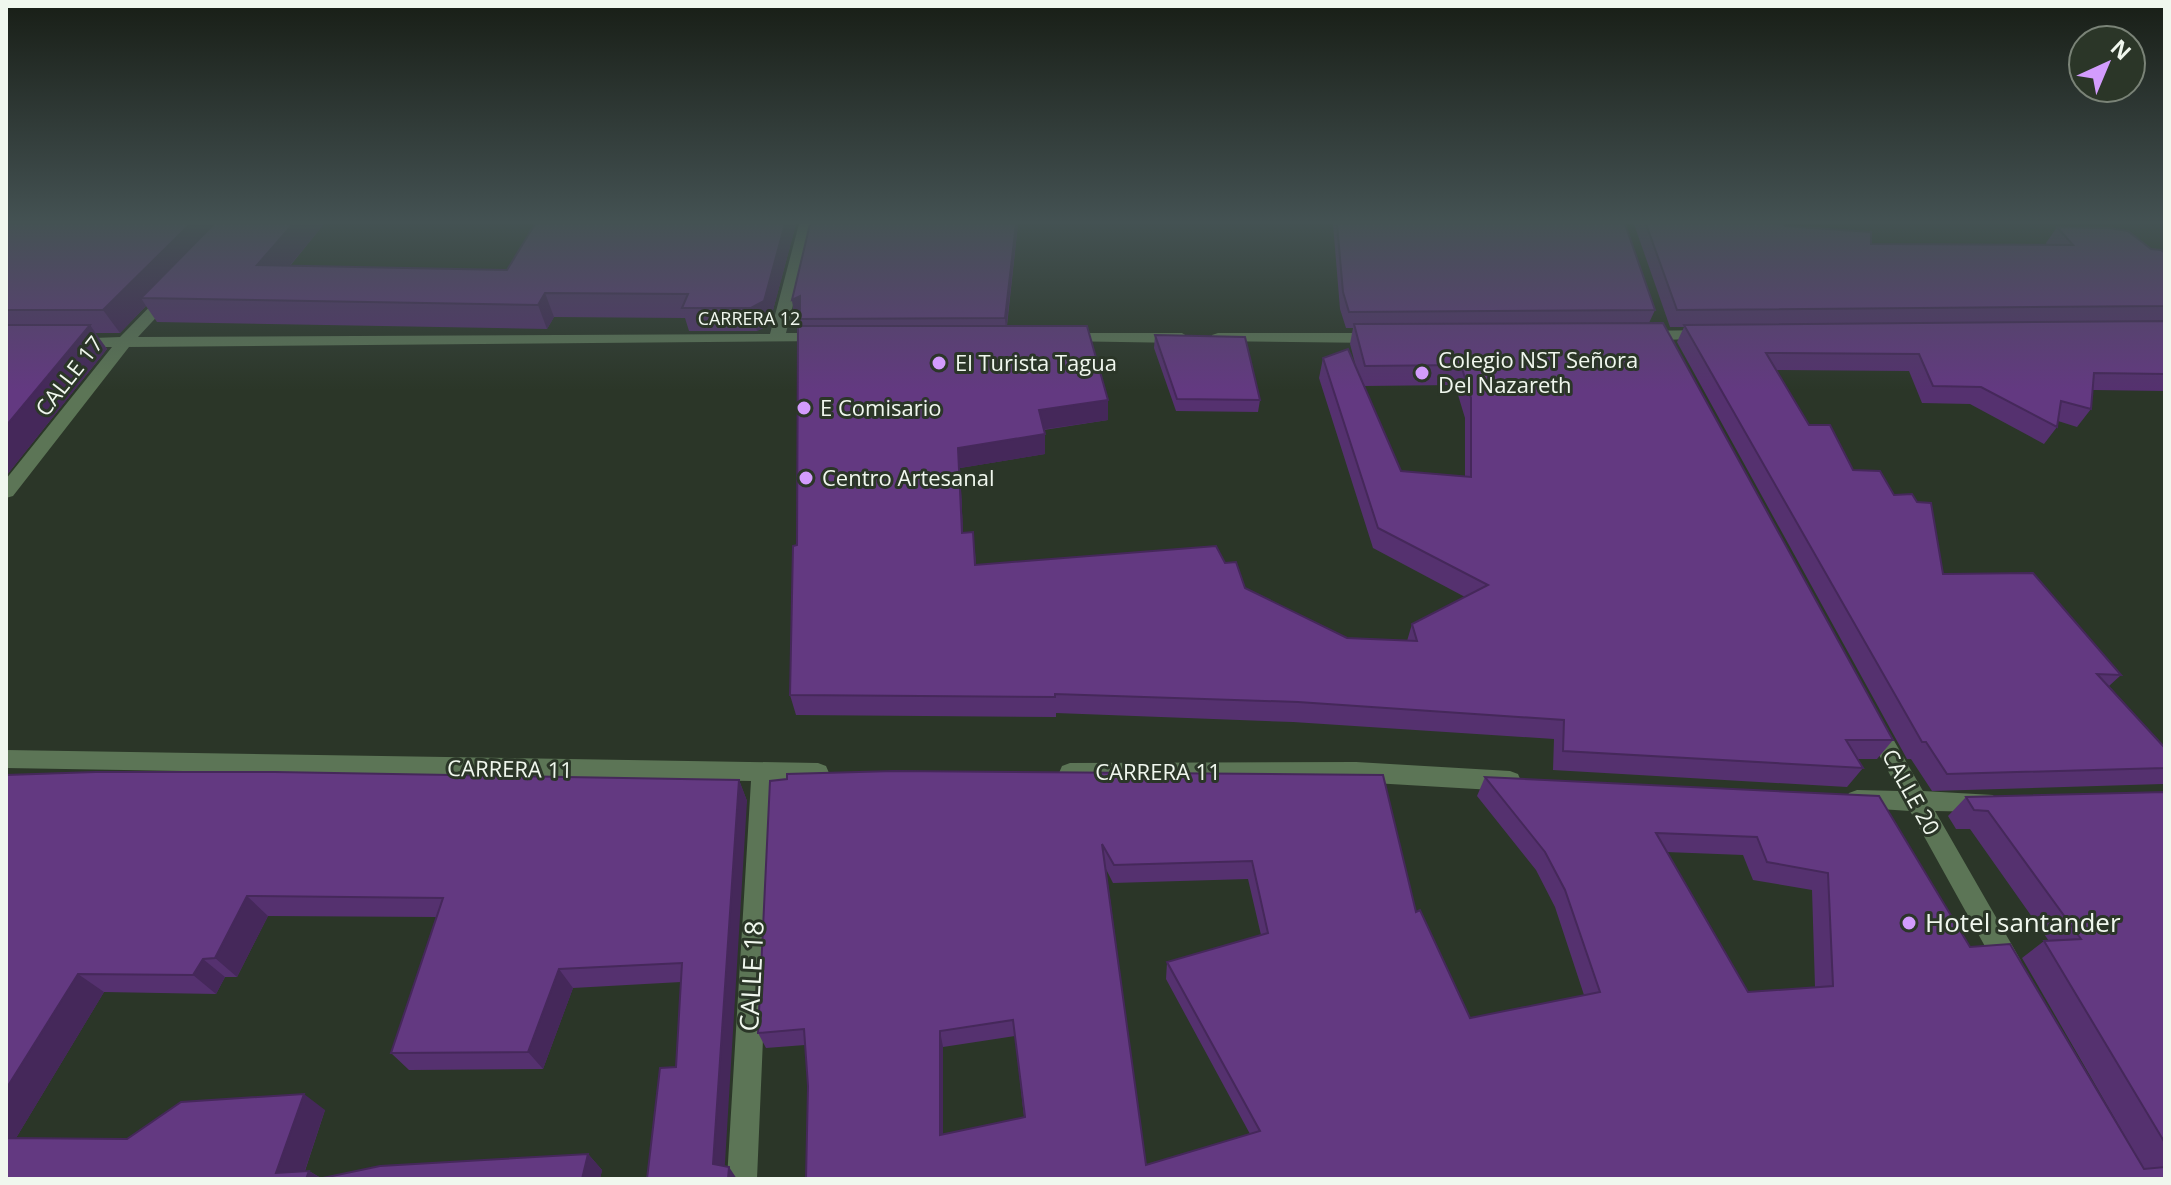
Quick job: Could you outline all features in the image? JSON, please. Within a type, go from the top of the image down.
[{"type":"street","name":"CALLE 17","points":[[6,492],[124,342],[184,279]]},
{"type":"street","points":[[777,338],[792,279]]},
{"type":"street","points":[[1653,308],[1662,336],[1677,363]]},
{"type":"street","points":[[1630,336],[1725,335]]},
{"type":"street","name":"CARRERA 12","points":[[50,342],[840,338]]},
{"type":"street","points":[[1046,338],[1393,338]]},
{"type":"street","name":"CALLE 20","points":[[1864,707],[1916,804],[2025,991]]},
{"type":"street","name":"CARRERA 11","points":[[6,759],[841,773]]},
{"type":"street","name":"CARRERA 11","points":[[1044,773],[1356,772],[1527,782]]},
{"type":"street","name":"CALLE 18","points":[[742,1179],[763,773]]},
{"type":"street","points":[[1838,799],[1916,804],[2009,801]]},
{"type":"building","points":[[6,279],[134,279],[103,310],[6,310]]},
{"type":"building","points":[[159,279],[770,279],[764,301],[751,308],[682,308],[688,294],[545,293],[538,305],[141,298]]},
{"type":"building","points":[[797,279],[1010,279],[1005,318],[800,319],[800,296],[792,300]]},
{"type":"building","points":[[1342,279],[1644,279],[1655,310],[1349,312]]},
{"type":"building","points":[[1666,279],[2165,279],[2165,306],[1677,310]]},
{"type":"building","points":[[2165,321],[2165,374],[2094,373],[2091,409],[2061,401],[2057,427],[1981,387],[1933,386],[1919,354],[1766,353],[1809,425],[1830,425],[1853,470],[1880,471],[1894,495],[1912,494],[1917,502],[1931,503],[1943,574],[2033,573],[2121,675],[2097,674],[2165,748],[2165,768],[1947,774],[1926,742],[1922,742],[1684,325]]},
{"type":"building","points":[[1663,323],[1893,740],[1846,740],[1863,768],[1563,751],[1564,720],[1298,702],[1055,694],[1055,697],[790,695],[793,546],[797,545],[798,326],[1087,326],[1108,400],[1039,410],[1045,434],[958,448],[962,533],[973,532],[975,565],[1216,546],[1225,563],[1236,562],[1245,588],[1347,638],[1417,641],[1412,624],[1488,585],[1378,528],[1323,358],[1348,349],[1401,471],[1471,477],[1471,398],[1461,365],[1365,366],[1354,324]]},
{"type":"building","points":[[6,325],[90,325],[6,426]]},
{"type":"building","points":[[1155,335],[1245,337],[1260,400],[1177,399]]},
{"type":"building","points":[[894,771],[1383,775],[1416,912],[1420,910],[1470,1018],[1600,992],[1565,890],[1545,852],[1485,777],[1879,796],[1970,947],[2010,944],[2144,1169],[2165,1167],[2165,1179],[806,1179],[808,1086],[804,1029],[758,1033],[770,781],[787,779],[787,774]],"holes":[[[1656,833],[1757,837],[1767,862],[1828,873],[1833,986],[1748,992]],[[1102,844],[1114,865],[1252,861],[1268,933],[1167,962],[1260,1131],[1146,1165]],[[1013,1020],[1025,1117],[940,1135],[940,1031]]]},
{"type":"building","points":[[95,772],[739,780],[713,1164],[729,1167],[728,1179],[647,1179],[660,1068],[676,1067],[682,963],[559,969],[528,1052],[391,1053],[443,898],[247,896],[215,958],[203,959],[193,975],[78,974],[6,1089],[6,775]]},
{"type":"building","points":[[2165,792],[2165,1143],[2044,941],[2081,939],[1988,811],[1974,810],[1966,797]]},
{"type":"building","points":[[304,1094],[276,1173],[309,1171],[306,1179],[6,1179],[6,1138],[127,1139],[181,1102]]},
{"type":"building","points":[[588,1154],[582,1179],[318,1179],[380,1166]]},
{"type":"place","name":"El Turista Tagua","points":[[939,363]]},
{"type":"place","name":"Colegio NST Señora Del Nazareth","points":[[1422,373]]},
{"type":"place","name":"E Comisario","points":[[804,408]]},
{"type":"place","name":"Centro Artesanal","points":[[806,478]]},
{"type":"place","name":"Hotel santander","points":[[1909,923]]}]
